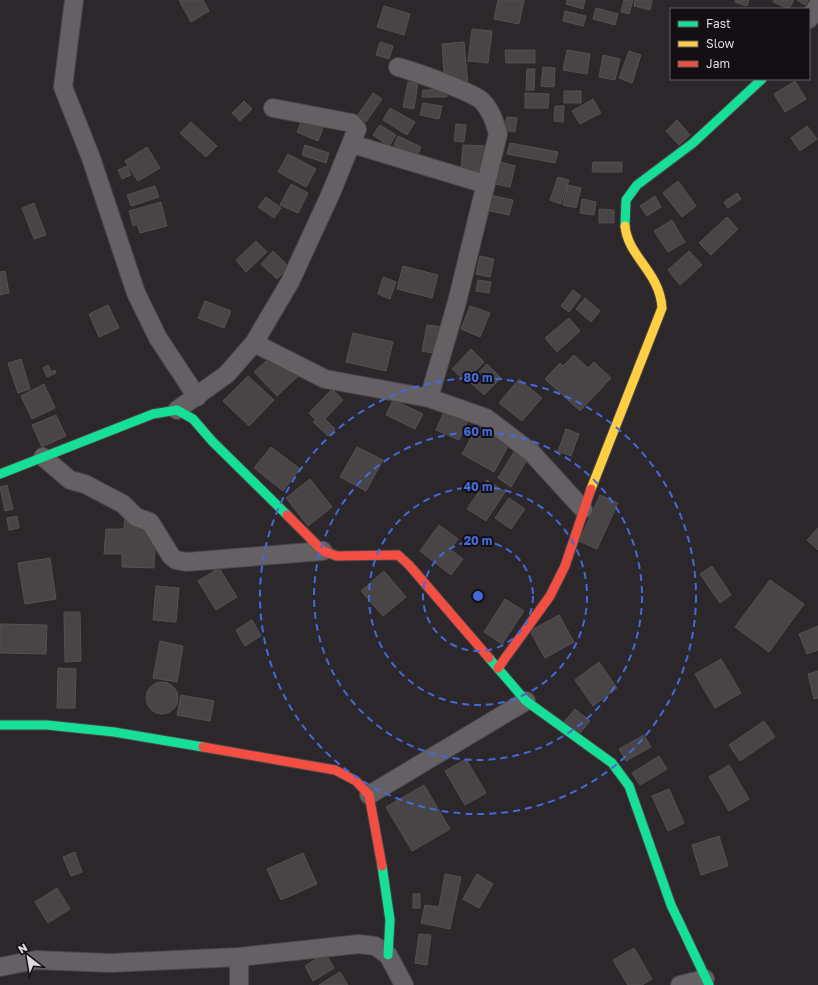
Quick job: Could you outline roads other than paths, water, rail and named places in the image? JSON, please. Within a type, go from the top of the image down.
[{"type":"street","points":[[74,0],[63,87],[91,158],[136,293],[158,338],[197,397]]},
{"type":"street","points":[[810,18],[818,6]]},
{"type":"street","points":[[398,67],[418,72],[482,100],[494,118],[498,134],[457,302],[429,398]]},
{"type":"street","points":[[498,668],[550,596],[565,566],[583,509],[662,308],[662,297],[657,282],[632,246],[626,233],[626,201],[636,187],[693,143],[761,80]]},
{"type":"street","points":[[0,474],[153,414],[177,410],[227,374],[254,343],[290,282],[352,144],[357,129],[352,123],[274,108]]},
{"type":"street","points":[[352,144],[485,184]]},
{"type":"street","points":[[254,343],[325,378],[429,398],[486,418],[531,452],[583,509]]},
{"type":"street","points":[[177,410],[193,419],[212,441],[323,551]]},
{"type":"street","points":[[42,457],[70,480],[84,484],[123,504],[136,517],[150,522],[171,556],[176,560],[186,562],[323,551],[337,556],[380,554],[398,556],[409,565],[453,618],[526,701],[612,763],[630,786],[671,905],[707,982],[680,985]]},
{"type":"street","points":[[369,796],[526,701]]},
{"type":"street","points":[[0,725],[47,725],[114,732],[335,770],[356,781],[369,796],[374,816],[390,920],[388,955]]},
{"type":"street","points":[[0,967],[36,960],[110,962],[240,957],[358,944],[374,946],[388,955],[404,985]]},
{"type":"street","points":[[239,985],[240,957]]}]
